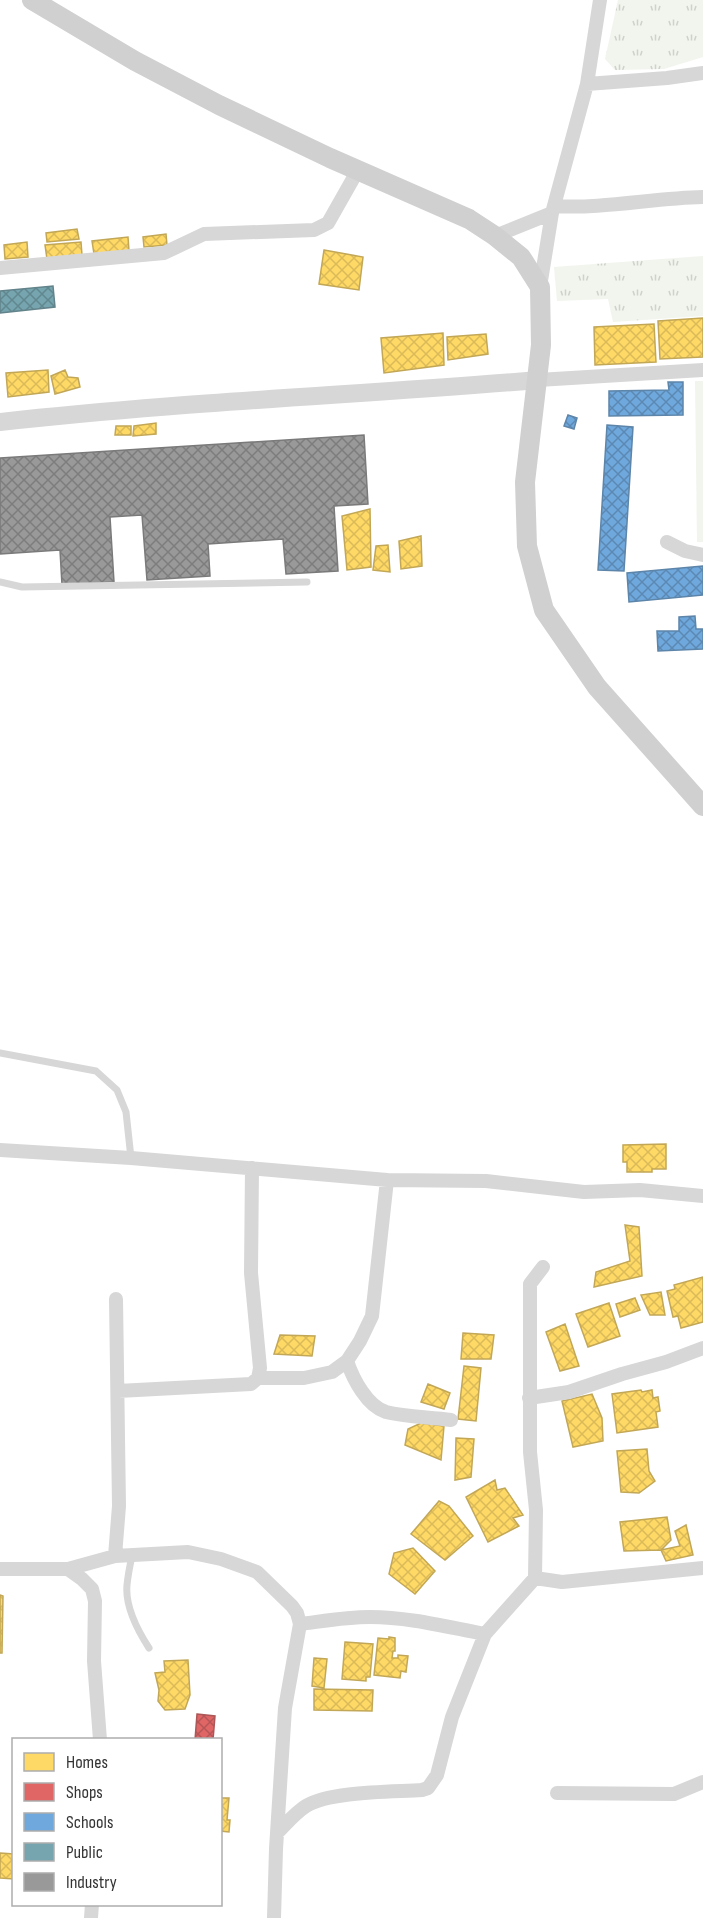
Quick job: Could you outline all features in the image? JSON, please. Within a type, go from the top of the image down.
[{"type":"main road","points":[[32,0],[135,62],[219,105],[469,219],[521,257],[540,287],[541,345],[525,482],[525,517],[527,546],[544,610],[597,687],[703,806]]},
{"type":"street","points":[[540,287],[553,210],[587,84],[600,0]]},
{"type":"street","points":[[587,84],[703,73]]},
{"type":"street","points":[[0,268],[164,254],[204,234],[314,230],[328,224],[358,170]]},
{"type":"street","points":[[495,236],[553,210],[703,197]]},
{"type":"street","points":[[0,422],[106,410],[703,370]]},
{"type":"street","points":[[667,542],[685,551],[703,555]]},
{"type":"street","points":[[0,1150],[131,1158],[387,1180],[486,1181],[584,1192],[640,1190],[703,1196]]},
{"type":"street","points":[[118,1391],[251,1384],[258,1378],[260,1368],[251,1273],[252,1168]]},
{"type":"street","points":[[258,1378],[304,1378],[332,1372],[347,1361],[372,1316],[387,1180]]},
{"type":"street","points":[[278,1832],[307,1805],[324,1799],[428,1788],[437,1775],[452,1717],[485,1634],[535,1578],[536,1510],[530,1452],[529,1398],[530,1284],[543,1267]]},
{"type":"street","points":[[115,1556],[119,1506],[116,1299]]},
{"type":"street","points":[[529,1398],[569,1392],[703,1348]]},
{"type":"street","points":[[347,1361],[361,1389],[373,1405],[385,1411],[451,1419]]},
{"type":"street","points":[[0,1569],[68,1569],[115,1556],[188,1552],[242,1565],[257,1572],[292,1606],[300,1624],[285,1708],[274,1918]]},
{"type":"street","points":[[535,1578],[562,1582],[703,1568]]},
{"type":"street","points":[[68,1569],[92,1589],[95,1602],[94,1661],[100,1738]]},
{"type":"street","points":[[300,1624],[339,1618],[372,1617],[417,1621],[485,1634]]},
{"type":"street","points":[[557,1793],[674,1794],[703,1782]]},
{"type":"lane","points":[[0,582],[22,587],[307,582]]},
{"type":"lane","points":[[0,1053],[96,1071],[117,1090],[126,1112],[131,1158]]},
{"type":"lane","points":[[132,1556],[126,1587],[130,1607],[140,1633],[149,1648]]},
{"type":"green space","points":[[618,0],[703,0],[703,57],[664,69],[615,70],[605,59]]},
{"type":"green space","points":[[703,256],[703,316],[613,322],[608,299],[557,301],[554,267]]},
{"type":"green space","points":[[695,381],[703,381],[703,542],[697,542]]},
{"type":"building: Homes","points":[[77,229],[79,239],[47,242],[46,233]]},
{"type":"building: Homes","points":[[166,234],[167,245],[144,247],[143,237]]},
{"type":"building: Homes","points":[[128,237],[129,251],[94,254],[92,241]]},
{"type":"building: Homes","points":[[27,242],[28,257],[5,259],[4,245]]},
{"type":"building: Homes","points":[[81,242],[82,255],[47,259],[45,245]]},
{"type":"building: Homes","points":[[324,250],[363,257],[359,290],[319,284]]},
{"type":"building: Homes","points":[[703,318],[703,357],[660,359],[658,321]]},
{"type":"building: Homes","points":[[654,324],[656,362],[595,365],[594,327]]},
{"type":"building: Homes","points":[[443,333],[444,365],[384,373],[381,338]]},
{"type":"building: Homes","points":[[486,334],[488,354],[448,360],[447,337]]},
{"type":"building: Homes","points":[[48,370],[49,392],[8,397],[6,373]]},
{"type":"building: Homes","points":[[65,370],[68,377],[78,378],[80,387],[55,394],[51,376]]},
{"type":"building: Homes","points":[[156,423],[156,434],[133,436],[134,426]]},
{"type":"building: Homes","points":[[116,426],[131,426],[131,435],[115,435]]},
{"type":"building: Homes","points":[[370,509],[371,567],[347,570],[342,516]]},
{"type":"building: Homes","points":[[421,536],[422,566],[401,569],[399,541]]},
{"type":"building: Homes","points":[[388,545],[390,572],[373,570],[376,546]]},
{"type":"building: Homes","points":[[666,1144],[666,1169],[652,1169],[652,1172],[627,1172],[627,1162],[623,1162],[623,1145]]},
{"type":"building: Homes","points":[[625,1225],[639,1227],[642,1276],[594,1287],[596,1272],[630,1261]]},
{"type":"building: Homes","points":[[703,1277],[703,1322],[681,1328],[678,1316],[673,1317],[667,1291],[675,1289],[674,1285]]},
{"type":"building: Homes","points":[[661,1292],[665,1315],[650,1315],[641,1295]]},
{"type":"building: Homes","points":[[635,1298],[640,1310],[620,1317],[616,1304]]},
{"type":"building: Homes","points":[[609,1303],[620,1336],[588,1347],[576,1314]]},
{"type":"building: Homes","points":[[565,1324],[579,1366],[560,1371],[546,1332]]},
{"type":"building: Homes","points":[[463,1333],[494,1335],[491,1359],[461,1359]]},
{"type":"building: Homes","points":[[280,1335],[315,1336],[312,1356],[274,1354]]},
{"type":"building: Homes","points":[[464,1366],[481,1368],[476,1421],[458,1419]]},
{"type":"building: Homes","points":[[428,1384],[450,1393],[444,1409],[421,1402]]},
{"type":"building: Homes","points":[[641,1390],[642,1392],[652,1390],[653,1398],[658,1397],[660,1411],[656,1412],[658,1427],[617,1433],[612,1394]]},
{"type":"building: Homes","points":[[592,1394],[602,1418],[603,1441],[573,1447],[562,1401]]},
{"type":"building: Homes","points":[[421,1423],[444,1426],[441,1460],[405,1445],[408,1429]]},
{"type":"building: Homes","points":[[456,1438],[474,1439],[471,1477],[455,1480]]},
{"type":"building: Homes","points":[[647,1449],[649,1471],[655,1481],[639,1493],[621,1492],[617,1451]]},
{"type":"building: Homes","points":[[495,1480],[497,1490],[505,1488],[523,1515],[513,1518],[519,1526],[488,1542],[466,1497]]},
{"type":"building: Homes","points":[[439,1501],[449,1506],[473,1536],[445,1560],[411,1534]]},
{"type":"building: Homes","points":[[667,1517],[671,1540],[661,1550],[624,1551],[620,1522]]},
{"type":"building: Homes","points":[[686,1525],[693,1555],[666,1561],[661,1550],[680,1546],[675,1531]]},
{"type":"building: Homes","points":[[413,1548],[435,1571],[415,1594],[389,1574],[394,1553]]},
{"type":"building: Homes","points":[[0,1595],[3,1596],[2,1653],[0,1653]]},
{"type":"building: Homes","points":[[389,1637],[395,1638],[395,1651],[393,1651],[392,1658],[398,1658],[398,1655],[408,1656],[406,1672],[401,1671],[400,1678],[374,1675],[378,1638],[389,1639]]},
{"type":"building: Homes","points":[[345,1642],[373,1644],[370,1677],[366,1677],[366,1681],[342,1679]]},
{"type":"building: Homes","points":[[314,1658],[327,1659],[324,1688],[312,1686]]},
{"type":"building: Homes","points":[[188,1660],[190,1695],[185,1709],[165,1710],[158,1701],[159,1690],[155,1673],[165,1672],[164,1661]]},
{"type":"building: Homes","points":[[314,1689],[373,1690],[372,1711],[314,1710]]},
{"type":"building: Homes","points":[[222,1798],[229,1798],[227,1820],[230,1820],[229,1832],[222,1831]]},
{"type":"building: Homes","points":[[0,1853],[12,1854],[12,1879],[0,1878]]},
{"type":"building: Shops","points":[[197,1714],[215,1716],[213,1738],[195,1738]]},
{"type":"building: Schools","points":[[668,382],[683,382],[683,415],[609,416],[609,391],[669,390]]},
{"type":"building: Schools","points":[[568,415],[577,418],[574,429],[564,426]]},
{"type":"building: Schools","points":[[607,425],[633,427],[624,571],[598,570]]},
{"type":"building: Schools","points":[[703,566],[703,595],[629,602],[627,573]]},
{"type":"building: Schools","points":[[695,616],[696,629],[703,629],[703,649],[658,651],[657,631],[679,631],[679,617]]},
{"type":"building: Public","points":[[53,286],[55,307],[0,313],[0,291]]},
{"type":"building: Industry","points":[[364,435],[368,504],[334,506],[338,571],[286,574],[283,539],[208,544],[210,576],[147,580],[142,515],[110,517],[114,582],[62,585],[60,550],[0,554],[0,458]]}]
